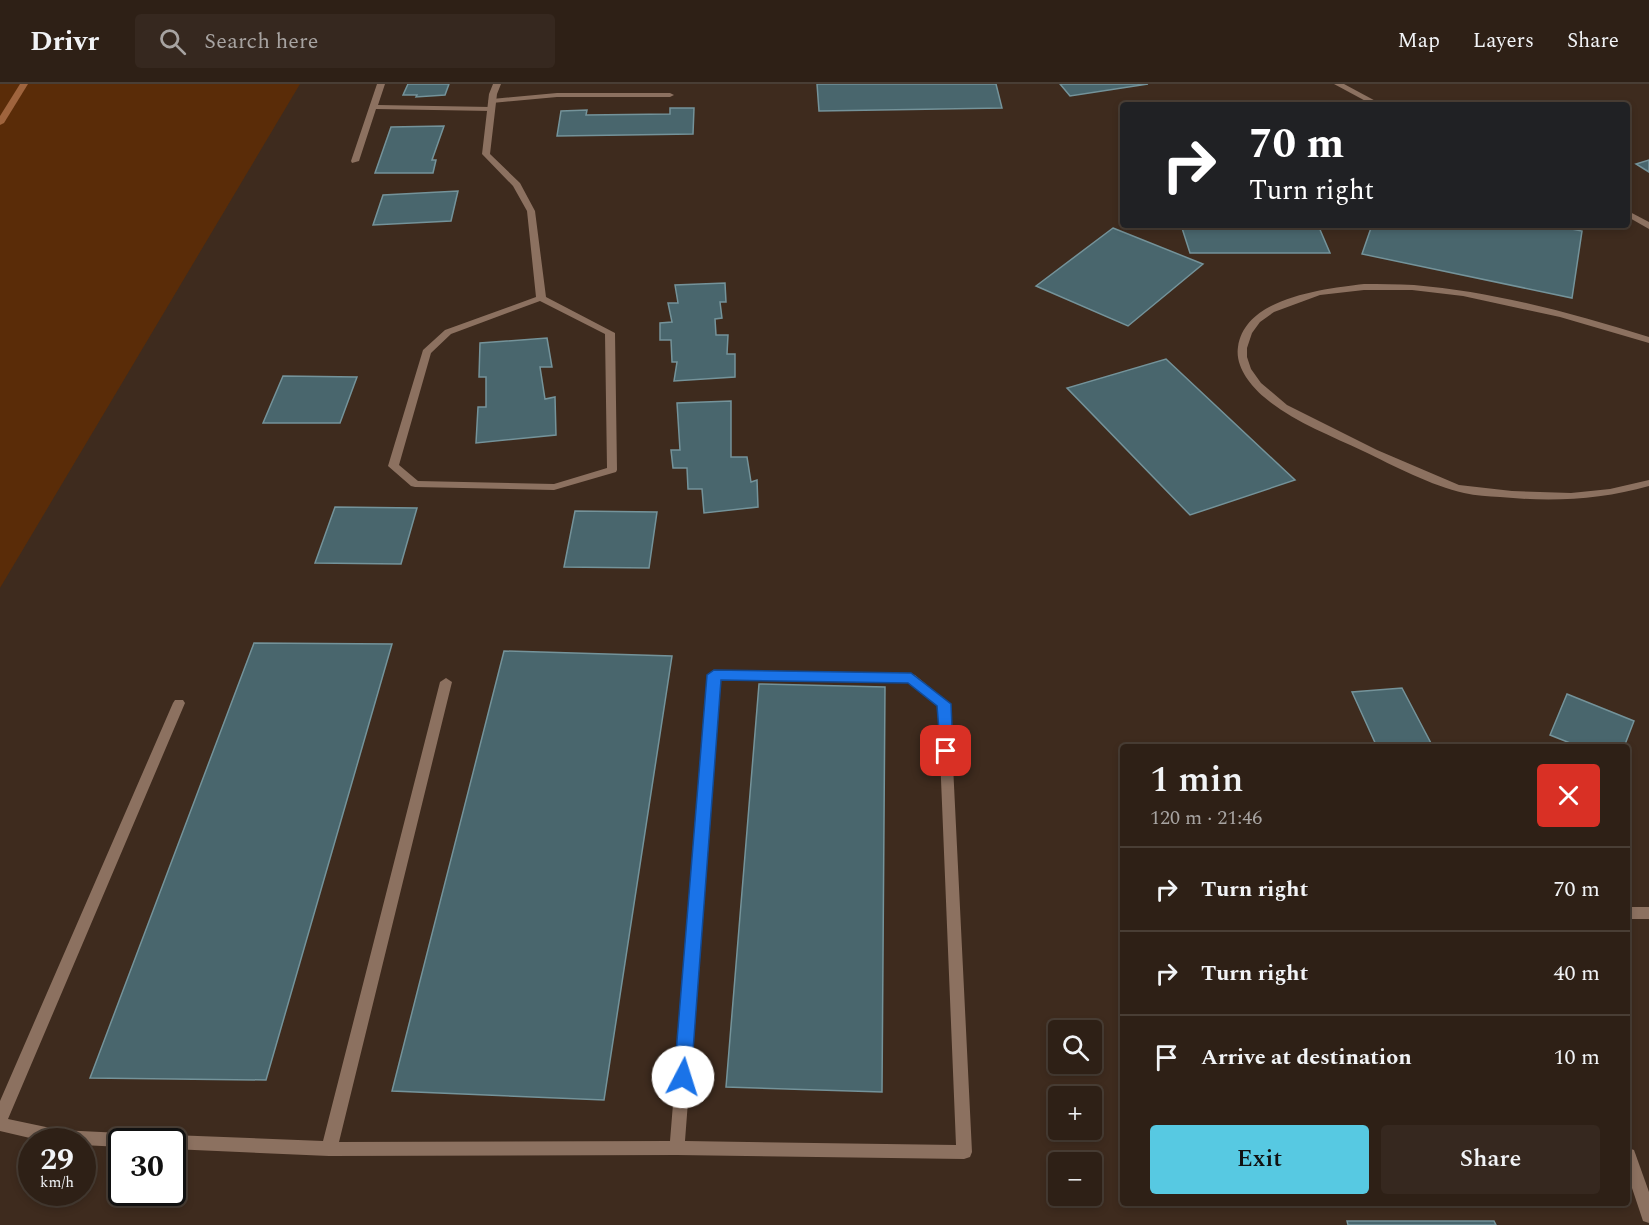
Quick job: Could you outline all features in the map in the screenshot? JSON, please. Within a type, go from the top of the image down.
[{"type":"street","points":[[355,161],[381,84]]},
{"type":"street","points":[[497,84],[492,102],[486,154],[517,185],[531,211],[541,298]]},
{"type":"street","points":[[1338,84],[1373,102]]},
{"type":"street","points":[[373,107],[492,102],[557,95],[670,95]]},
{"type":"street","points":[[1630,215],[1649,226]]},
{"type":"street","points":[[1649,340],[1549,311],[1480,296],[1386,287],[1340,288],[1300,296],[1268,311],[1245,332],[1242,358],[1258,387],[1293,412],[1383,458],[1461,490],[1527,497],[1580,496],[1628,489],[1649,483]]},
{"type":"street","points":[[541,298],[610,333],[612,470],[554,487],[415,484],[393,466],[426,352],[448,332],[541,298]]},
{"type":"street","points":[[186,1143],[329,1149],[677,1148],[964,1152],[944,704],[911,678],[714,675],[677,1148]]},
{"type":"street","points":[[329,1149],[446,682]]},
{"type":"street","points":[[0,1119],[179,703]]},
{"type":"street","points":[[1630,913],[1649,913]]},
{"type":"street","points":[[0,1124],[60,1137],[108,1139]]},
{"type":"street","points":[[1630,1161],[1649,1215]]},
{"type":"shaded area","points":[[0,84],[300,84],[0,588]]},
{"type":"building","points":[[408,84],[449,84],[445,95],[416,97],[417,95],[403,95]]},
{"type":"building","points":[[817,84],[996,84],[1002,108],[819,111]]},
{"type":"building","points":[[1060,84],[1148,84],[1070,96]]},
{"type":"building","points":[[670,108],[694,108],[693,134],[557,136],[561,111],[587,110],[586,115],[670,114]]},
{"type":"building","points":[[444,126],[432,160],[436,160],[433,173],[375,173],[391,127]]},
{"type":"building","points":[[1649,160],[1649,172],[1636,164]]},
{"type":"building","points":[[458,191],[451,221],[373,225],[383,195]]},
{"type":"building","points":[[1113,228],[1203,264],[1128,326],[1036,286]]},
{"type":"building","points":[[1182,228],[1319,228],[1330,253],[1190,253]]},
{"type":"building","points":[[1371,228],[1566,228],[1582,231],[1572,298],[1362,254]]},
{"type":"building","points":[[725,283],[726,302],[720,302],[722,318],[715,319],[716,335],[728,335],[727,354],[735,354],[735,377],[674,381],[677,362],[672,362],[671,340],[660,340],[660,323],[672,322],[668,303],[678,303],[675,285]]},
{"type":"building","points":[[547,338],[552,367],[540,367],[545,399],[555,397],[556,435],[476,443],[478,407],[486,407],[486,377],[479,377],[480,343]]},
{"type":"building","points":[[1166,359],[1295,480],[1190,515],[1067,388]]},
{"type":"building","points":[[283,376],[357,377],[340,423],[263,423]]},
{"type":"building","points":[[731,401],[731,457],[747,457],[751,482],[757,480],[758,507],[704,513],[702,489],[688,489],[687,468],[673,468],[671,450],[680,450],[677,403]]},
{"type":"building","points":[[335,507],[417,508],[401,564],[315,563]]},
{"type":"building","points":[[575,511],[657,512],[649,568],[564,567]]},
{"type":"building","points":[[254,643],[392,644],[266,1080],[90,1078]]},
{"type":"building","points":[[504,651],[672,656],[604,1100],[392,1091]]},
{"type":"building","points":[[759,684],[885,687],[882,1092],[726,1087]]},
{"type":"building","points":[[1402,688],[1431,744],[1376,744],[1352,692]]},
{"type":"building","points":[[1567,694],[1634,721],[1625,744],[1572,744],[1550,735]]},
{"type":"building","points":[[1347,1221],[1494,1221],[1496,1225],[1348,1225]]},
{"type":"waterway","points":[[0,123],[24,84]]},
{"type":"route","points":[[683,1077],[714,675],[911,678],[944,704],[946,751]]}]
